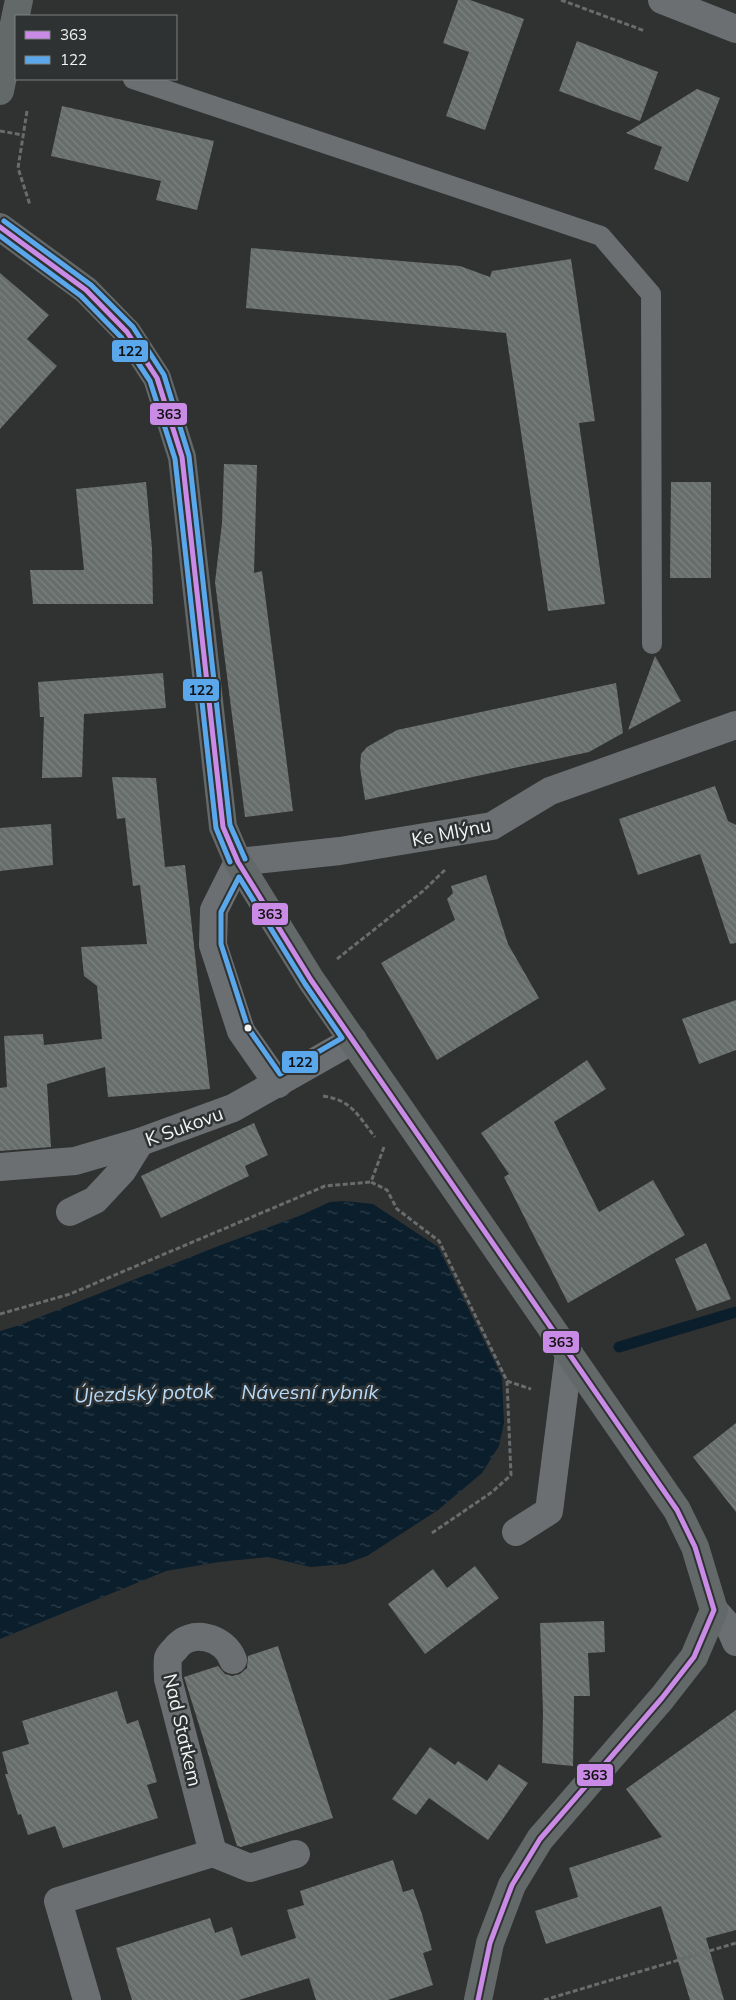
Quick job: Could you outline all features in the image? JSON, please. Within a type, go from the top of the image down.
[{"type":"street","points":[[17,15],[19,0]]},
{"type":"street","points":[[662,0],[736,29]]},
{"type":"street","points":[[0,91],[14,39]]},
{"type":"street","points":[[0,227],[86,290],[127,332],[157,378],[182,456],[223,827],[238,862],[311,980],[677,1510],[695,1547],[714,1610],[730,1628],[736,1642]]},
{"type":"street","name":"Ke Mlýnu","points":[[238,862],[340,852],[492,826],[550,791],[736,725]]},
{"type":"street","points":[[238,862],[214,910],[213,946],[241,1031],[278,1084]]},
{"type":"street","name":"K Sukovu","points":[[0,1167],[75,1161],[140,1142],[233,1108],[353,1040]]},
{"type":"street","points":[[70,1212],[94,1200],[122,1171],[140,1142]]},
{"type":"street","points":[[516,1532],[550,1511],[569,1354]]},
{"type":"street","points":[[478,2000],[490,1943],[512,1885],[535,1846],[662,1698],[694,1657],[714,1610]]},
{"type":"street","name":"Nad Statkem","points":[[213,1853],[168,1679],[168,1658],[180,1641],[201,1636],[216,1641],[229,1650],[233,1660]]},
{"type":"street","points":[[88,2000],[58,1901],[213,1853],[250,1868],[296,1854]]},
{"type":"lane","points":[[136,80],[601,236],[651,294],[652,644]]},
{"type":"path","points":[[0,131],[23,135]]},
{"type":"path","points":[[311,980],[423,891],[451,865]]},
{"type":"path","points":[[318,1095],[334,1098],[349,1104],[384,1147],[371,1182]]},
{"type":"path","points":[[0,1314],[70,1294],[326,1186],[371,1182],[387,1190],[397,1209],[439,1241],[507,1381],[511,1475],[492,1492],[432,1533]]},
{"type":"path","points":[[544,2000],[736,1943]]},
{"type":"water","name":"Návesní rybník","points":[[345,1201],[373,1204],[438,1247],[502,1377],[504,1423],[499,1446],[482,1473],[438,1510],[367,1556],[345,1564],[311,1567],[268,1557],[219,1562],[166,1571],[0,1639],[0,1331],[20,1325],[299,1216],[330,1202]]},
{"type":"building","points":[[458,0],[470,0],[524,19],[485,130],[446,116],[469,52],[443,43]]},
{"type":"building","points":[[577,41],[658,72],[640,121],[559,91]]},
{"type":"building","points":[[697,89],[720,98],[688,182],[654,169],[662,147],[626,133]]},
{"type":"building","points":[[62,106],[214,141],[197,210],[156,200],[161,181],[51,156]]},
{"type":"building","points":[[251,248],[460,266],[490,277],[492,271],[571,259],[595,421],[579,423],[605,604],[548,611],[506,333],[246,308]]},
{"type":"building","points":[[0,273],[49,315],[27,339],[57,366],[0,429]]},
{"type":"building","points":[[224,464],[257,465],[254,573],[262,571],[293,811],[245,817],[215,582],[222,523]]},
{"type":"building","points":[[146,482],[152,548],[153,604],[33,604],[30,570],[84,570],[76,489]]},
{"type":"building","points":[[671,482],[711,482],[711,578],[670,578]]},
{"type":"building","points":[[655,656],[681,701],[628,730]]},
{"type":"building","points":[[163,673],[166,708],[84,714],[82,777],[42,778],[44,717],[40,717],[38,682]]},
{"type":"building","points":[[616,683],[623,733],[589,752],[365,800],[360,768],[361,754],[367,747],[397,730]]},
{"type":"building","points":[[112,777],[156,778],[165,867],[185,865],[210,1089],[108,1097],[105,1067],[47,1084],[51,1147],[0,1151],[0,1088],[7,1087],[4,1036],[43,1034],[44,1045],[102,1039],[97,986],[84,976],[81,947],[147,944],[140,885],[133,886],[125,818],[117,819]]},
{"type":"building","points":[[715,786],[728,821],[736,825],[736,943],[730,944],[700,854],[638,875],[619,819]]},
{"type":"building","points":[[51,824],[53,865],[0,871],[0,828]]},
{"type":"building","points":[[486,875],[508,944],[539,998],[437,1060],[381,963],[455,920],[447,899],[453,893],[451,886]]},
{"type":"building","points":[[736,1000],[736,1050],[699,1064],[682,1019]]},
{"type":"building","points":[[587,1060],[606,1089],[554,1122],[599,1212],[653,1180],[685,1235],[568,1303],[504,1177],[509,1174],[481,1133]]},
{"type":"building","points":[[254,1123],[268,1155],[245,1166],[249,1176],[161,1218],[141,1176]]},
{"type":"building","points":[[706,1243],[731,1299],[697,1311],[675,1259]]},
{"type":"building","points":[[736,1423],[736,1512],[693,1457]]},
{"type":"building","points":[[475,1566],[499,1598],[425,1654],[388,1604],[433,1569],[447,1588]]},
{"type":"building","points":[[604,1621],[605,1652],[588,1653],[590,1696],[574,1696],[573,1766],[542,1763],[543,1712],[540,1623]]},
{"type":"building","points":[[278,1646],[333,1818],[241,1847],[237,1846],[184,1677],[218,1666],[225,1674],[232,1676],[240,1674],[247,1668],[248,1656]]},
{"type":"building","points":[[117,1691],[127,1724],[138,1720],[157,1782],[147,1785],[158,1818],[63,1848],[55,1826],[28,1835],[21,1814],[18,1815],[5,1774],[8,1774],[2,1752],[29,1744],[22,1721]]},
{"type":"building","points":[[736,1710],[736,1930],[706,1938],[724,2000],[690,2000],[661,1906],[546,1944],[535,1911],[578,1897],[569,1868],[662,1837],[626,1789]]},
{"type":"building","points":[[430,1747],[455,1765],[458,1761],[487,1781],[499,1764],[528,1783],[488,1840],[429,1798],[416,1815],[392,1799]]},
{"type":"building","points":[[393,1860],[403,1892],[413,1889],[422,1914],[432,1950],[423,1953],[433,1985],[388,2000],[316,2000],[309,1978],[239,2000],[132,2000],[116,1948],[210,1918],[215,1933],[232,1927],[241,1956],[296,1938],[287,1910],[304,1905],[300,1891]]},
{"type":"waterway","name":"Újezdský potok","points":[[619,1347],[736,1312]]},
{"type":"transit line","name":"122","points":[[4,221],[91,285],[133,327],[164,375],[189,456],[230,825],[245,859]]},
{"type":"transit line","name":"363","points":[[0,227],[86,290],[127,332],[157,378],[182,457],[223,827],[238,862],[311,980],[677,1510],[695,1547],[714,1610],[694,1657],[662,1698],[540,1839],[512,1885],[490,1943],[478,2000]]},
{"type":"transit line","name":"122","points":[[0,236],[81,296],[121,337],[150,381],[175,459],[216,828],[230,862]]},
{"type":"transit line","name":"122","points":[[239,877],[305,984],[342,1038],[280,1074],[248,1028],[221,944],[221,912],[239,877]]}]
